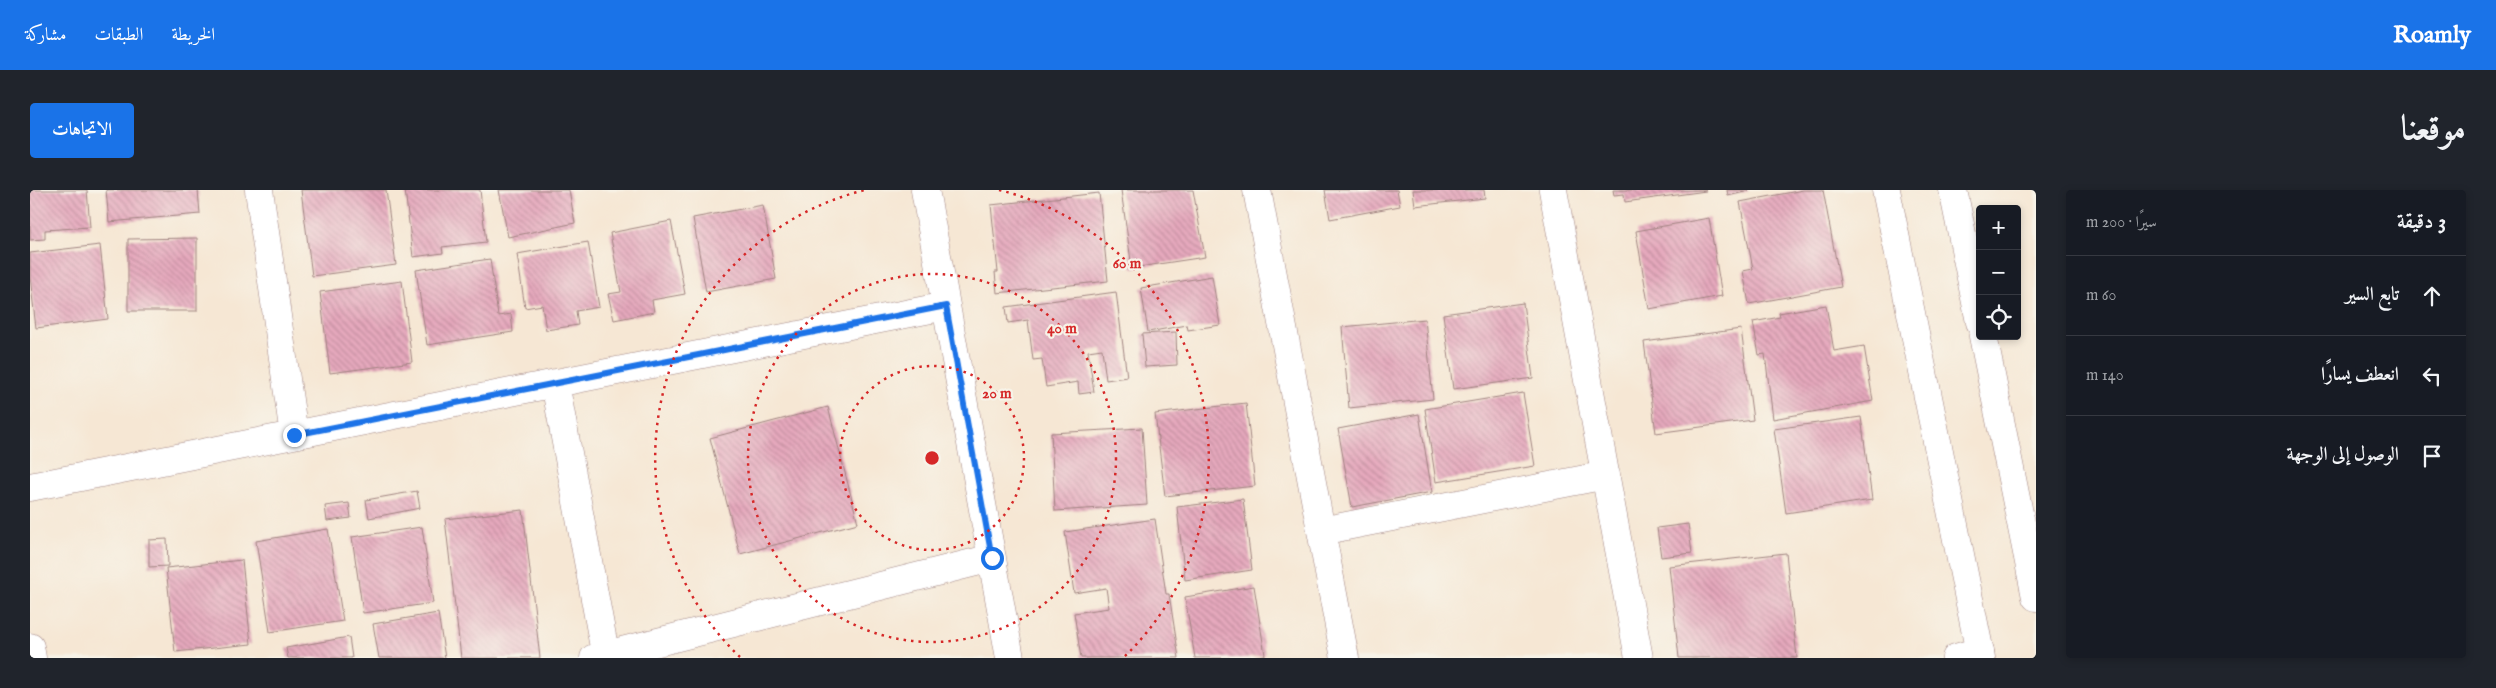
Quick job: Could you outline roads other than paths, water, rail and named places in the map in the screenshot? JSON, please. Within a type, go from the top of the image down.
[{"type":"street","points":[[259,190],[294,435]]},
{"type":"street","points":[[925,190],[1010,658]]},
{"type":"street","points":[[1257,190],[1345,658]]},
{"type":"street","points":[[1553,190],[1639,658]]},
{"type":"street","points":[[1953,190],[1976,302]]},
{"type":"street","points":[[1889,194],[1972,656]]},
{"type":"street","points":[[30,487],[946,306]]},
{"type":"street","points":[[1984,340],[2036,597]]},
{"type":"street","points":[[555,383],[602,657],[992,558]]},
{"type":"street","points":[[1321,531],[1606,475]]},
{"type":"street","points":[[30,647],[32,658]]}]
